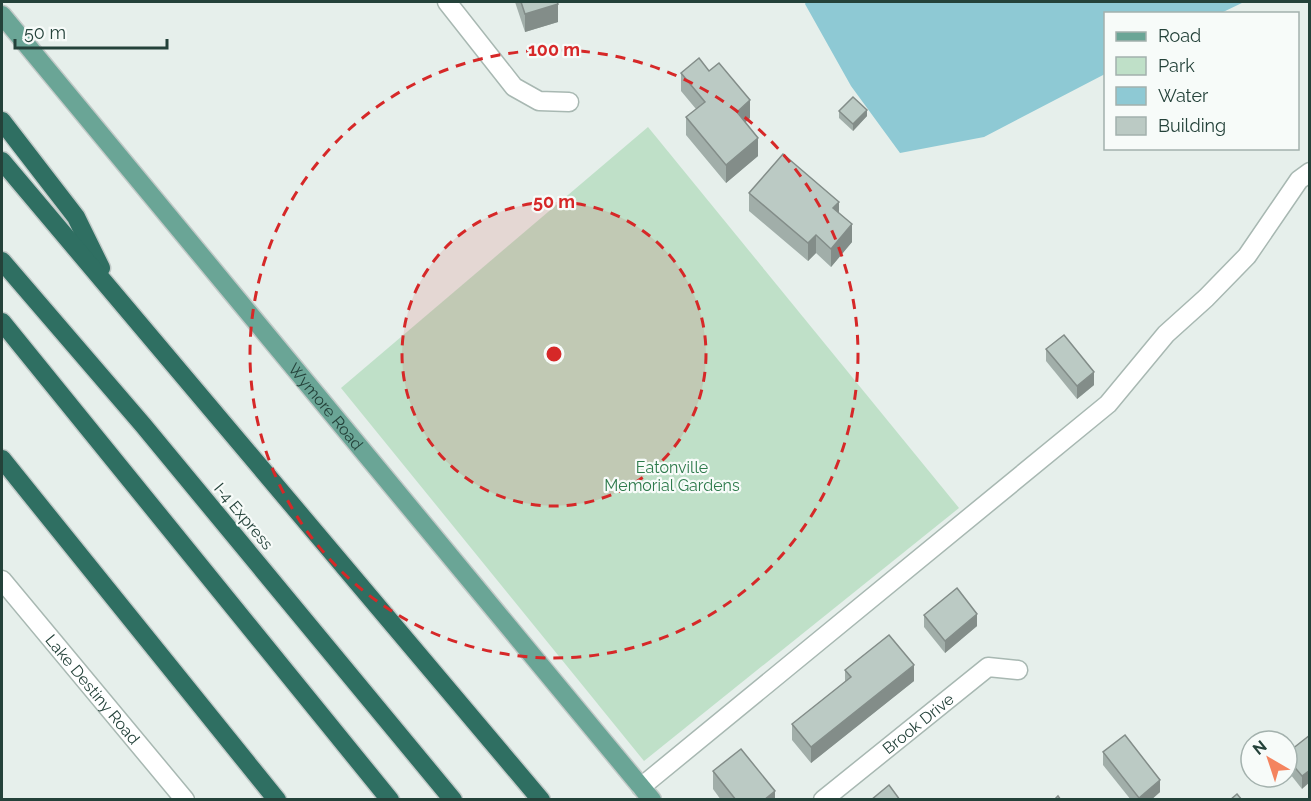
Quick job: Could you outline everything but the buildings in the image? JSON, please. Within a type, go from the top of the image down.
[{"type":"highway","points":[[2,121],[76,218],[112,291]]},
{"type":"highway","points":[[2,161],[541,800]]},
{"type":"highway","name":"I-4 Express","points":[[2,261],[143,425],[453,800]]},
{"type":"highway","points":[[2,322],[390,800]]},
{"type":"highway","points":[[2,459],[277,800]]},
{"type":"main road","name":"Wymore Road","points":[[2,15],[647,793]]},
{"type":"street","points":[[447,2],[514,87],[539,101],[569,102]]},
{"type":"street","points":[[647,793],[1108,404],[1166,334],[1206,298],[1247,256],[1299,180],[1310,172]]},
{"type":"street","name":"Lake Destiny Road","points":[[2,580],[185,800]]},
{"type":"street","name":"Brook Drive","points":[[824,800],[988,667],[1018,670]]},
{"type":"green space","name":"Eatonville Memorial Gardens","points":[[648,127],[959,508],[644,761],[341,388]]},
{"type":"water","points":[[806,2],[1244,2],[1223,12],[1104,12],[1104,75],[984,137],[900,153],[851,86],[805,4]]}]
